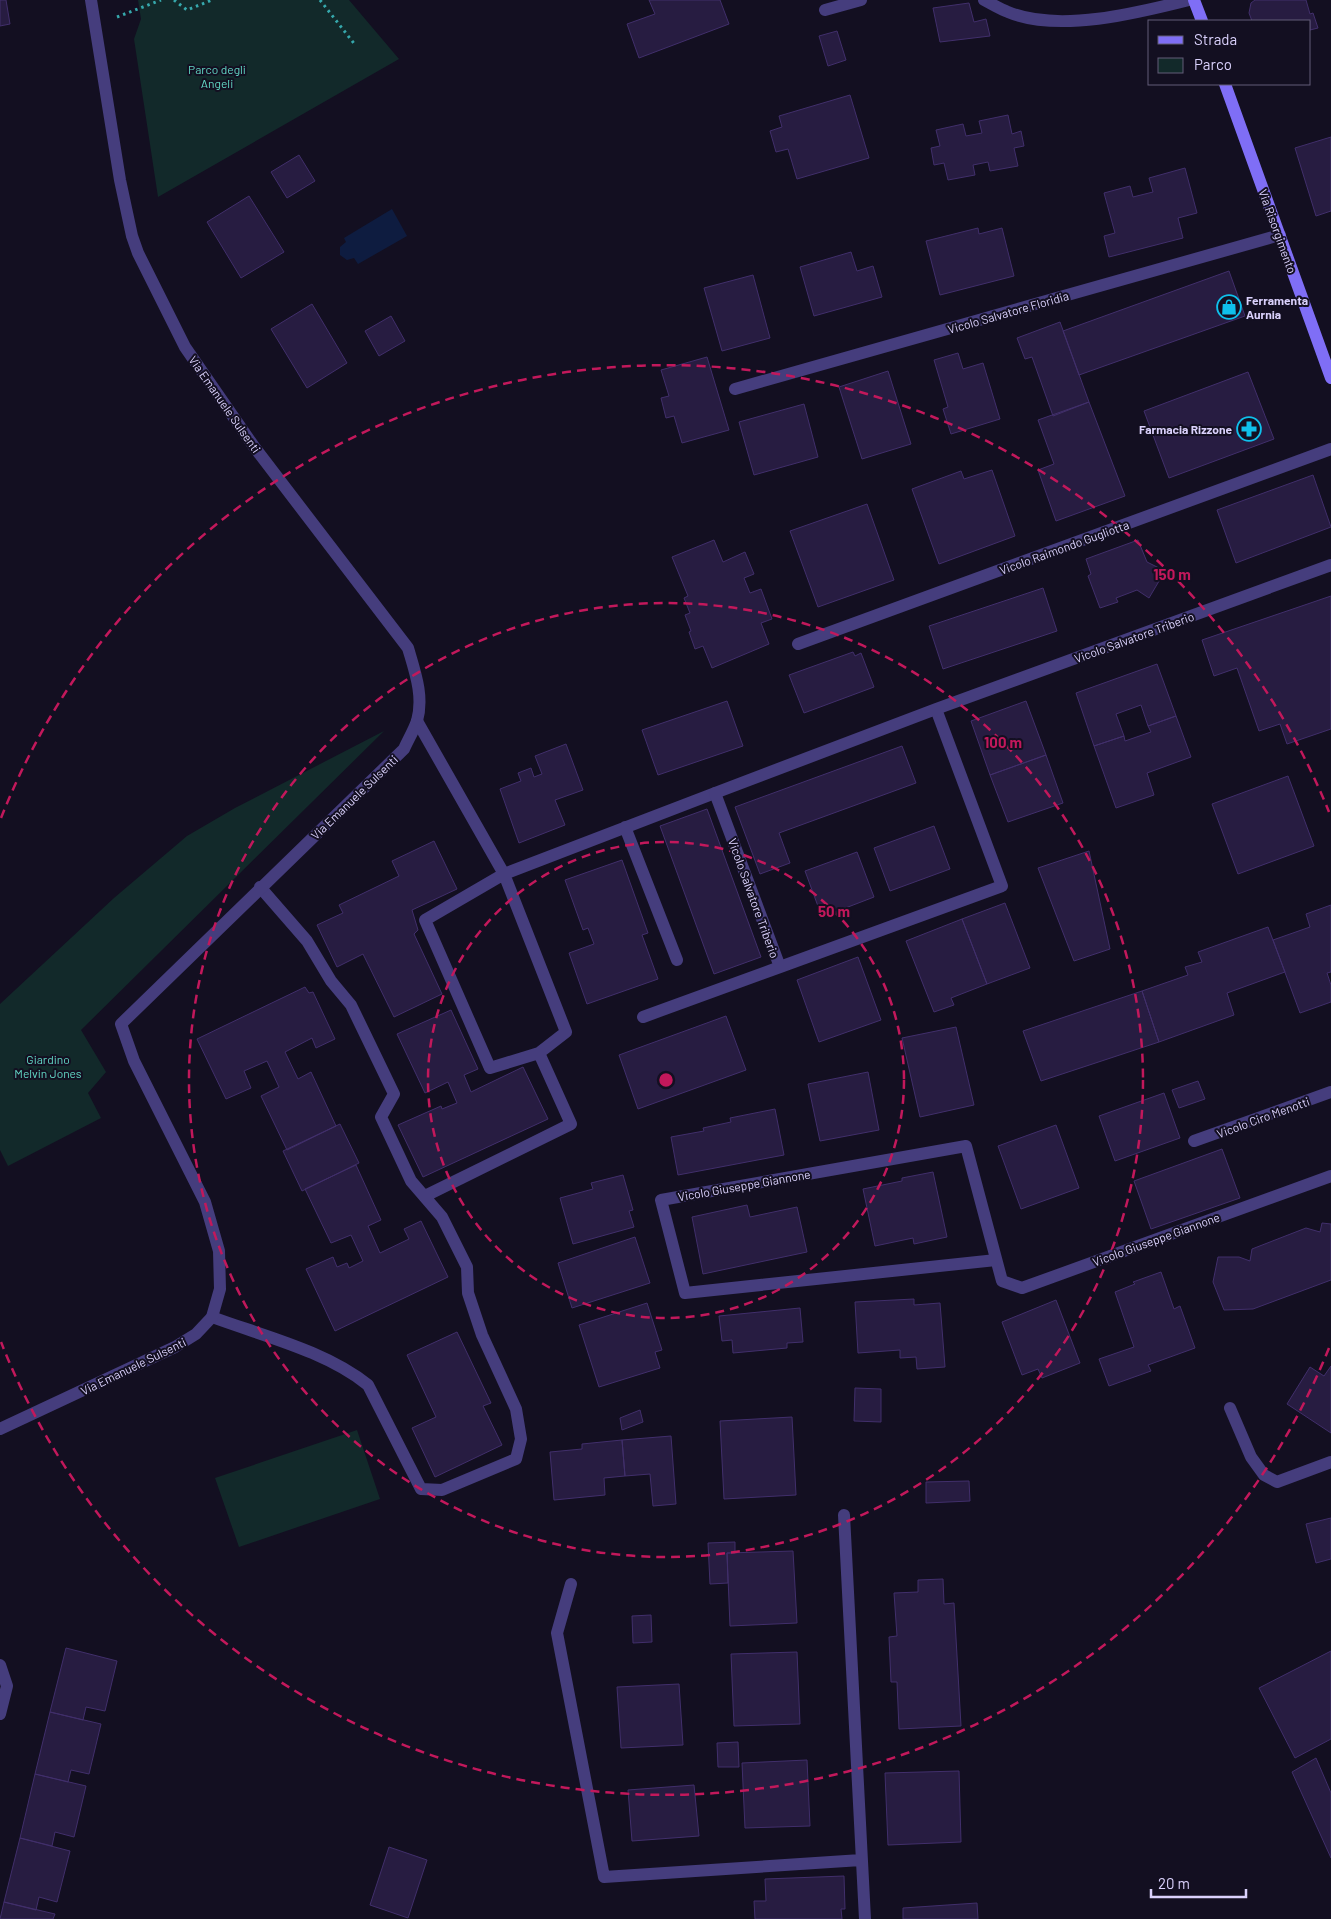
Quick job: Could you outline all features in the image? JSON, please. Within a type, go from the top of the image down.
[{"type":"street","name":"Via Emanuele Sulsenti","points":[[0,1428],[175,1347],[196,1334],[212,1317],[220,1289],[218,1251],[205,1202],[134,1061],[120,1024],[404,749],[417,721],[420,700],[418,683],[408,648],[255,448],[184,347],[138,252],[132,236],[120,180],[90,0]]},
{"type":"street","points":[[825,10],[861,0]]},
{"type":"street","points":[[984,0],[1009,13],[1039,20],[1071,20],[1128,15],[1189,0]]},
{"type":"street","points":[[1194,0],[1202,20]]},
{"type":"street","name":"Via Risorgimento","points":[[1225,85],[1330,370]]},
{"type":"street","name":"Vicolo Salvatore Floridia","points":[[735,389],[1280,235]]},
{"type":"street","name":"Vicolo Raimondo Gugliotta","points":[[798,644],[1331,449]]},
{"type":"street","name":"Vicolo Salvatore Triberio","points":[[936,709],[1002,886],[780,967],[715,793],[936,709],[1331,565]]},
{"type":"street","points":[[417,721],[504,874],[566,1032],[539,1053],[490,1068],[426,920],[504,874],[715,793]]},
{"type":"street","points":[[625,827],[677,960]]},
{"type":"street","points":[[212,1317],[326,1358],[355,1374],[368,1385],[421,1489],[442,1490],[516,1459],[521,1438],[516,1409],[482,1335],[468,1293],[467,1267],[442,1217],[411,1181],[380,1117],[394,1094],[351,1005],[331,981],[307,941],[260,888]]},
{"type":"street","points":[[643,1017],[780,967]]},
{"type":"street","points":[[425,1196],[571,1124],[539,1053]]},
{"type":"street","name":"Vicolo Ciro Menotti","points":[[1194,1141],[1331,1092]]},
{"type":"street","name":"Vicolo Giuseppe Giannone","points":[[996,1260],[684,1293],[661,1200],[966,1146],[1002,1281],[1022,1288],[1331,1176]]},
{"type":"street","points":[[1230,1408],[1251,1457],[1264,1475],[1277,1482],[1331,1462]]},
{"type":"street","points":[[844,1515],[864,1919]]},
{"type":"street","points":[[571,1584],[557,1633],[604,1877],[860,1860]]},
{"type":"street","points":[[0,1665],[7,1686],[0,1714]]},
{"type":"path","points":[[95,25],[161,0]]},
{"type":"path","points":[[174,0],[187,10],[212,0]]},
{"type":"path","points":[[320,0],[356,46]]},
{"type":"green space","name":"Parco degli Angeli","points":[[138,0],[349,0],[399,59],[158,197],[134,39],[141,19]]},
{"type":"green space","name":"Giardino Melvin Jones","points":[[384,731],[81,1030],[106,1072],[88,1093],[101,1118],[8,1166],[0,1150],[0,1004],[114,898],[187,836],[235,808]]},
{"type":"green space","points":[[357,1430],[380,1499],[239,1547],[215,1478]]},
{"type":"water","points":[[392,209],[407,236],[358,264],[354,258],[347,260],[340,255],[340,247],[346,242],[344,238]]},
{"type":"building","points":[[0,0],[6,0],[10,24],[0,26]]},
{"type":"building","points":[[649,0],[720,0],[729,24],[639,58],[627,24],[655,14]]},
{"type":"building","points":[[1255,0],[1306,0],[1310,14],[1313,13],[1318,28],[1311,30],[1311,20],[1252,20],[1249,13],[1251,3]]},
{"type":"building","points":[[969,3],[974,22],[986,19],[990,36],[940,42],[933,8]]},
{"type":"building","points":[[837,31],[846,60],[828,66],[819,36]]},
{"type":"building","points":[[850,95],[869,158],[797,179],[788,149],[776,152],[770,131],[782,127],[779,116]]},
{"type":"building","points":[[1008,115],[1012,134],[1021,131],[1024,146],[1014,148],[1018,166],[990,171],[988,162],[973,165],[975,175],[948,180],[944,163],[934,165],[931,148],[940,146],[936,130],[963,124],[966,136],[982,133],[979,121]]},
{"type":"building","points":[[1331,137],[1331,211],[1316,216],[1295,148]]},
{"type":"building","points":[[299,155],[315,181],[287,198],[271,172]]},
{"type":"building","points":[[1185,168],[1197,213],[1178,218],[1183,238],[1109,257],[1104,236],[1115,233],[1104,193],[1130,186],[1133,197],[1153,192],[1149,178]]},
{"type":"building","points":[[249,196],[284,252],[241,278],[207,222]]},
{"type":"building","points":[[978,228],[979,234],[1002,228],[1014,276],[940,295],[926,241]]},
{"type":"building","points":[[851,252],[857,271],[873,266],[882,297],[814,316],[800,267]]},
{"type":"building","points":[[1229,271],[1245,316],[1079,375],[1063,331]]},
{"type":"building","points":[[753,275],[770,338],[722,351],[704,288]]},
{"type":"building","points":[[312,304],[347,363],[307,388],[271,329]]},
{"type":"building","points":[[391,316],[405,341],[379,356],[365,331]]},
{"type":"building","points":[[1060,322],[1089,402],[1053,416],[1032,357],[1025,359],[1017,338]]},
{"type":"building","points":[[958,353],[963,369],[983,363],[1000,419],[951,434],[943,409],[948,407],[934,360]]},
{"type":"building","points":[[707,357],[729,430],[682,443],[674,416],[666,418],[661,398],[669,396],[661,370]]},
{"type":"building","points":[[888,371],[911,444],[862,459],[839,387]]},
{"type":"building","points":[[1248,372],[1274,439],[1169,478],[1144,411]]},
{"type":"building","points":[[1089,402],[1125,496],[1056,521],[1038,470],[1054,464],[1038,420]]},
{"type":"building","points":[[804,404],[818,457],[754,475],[739,422]]},
{"type":"building","points":[[992,470],[1015,536],[939,564],[912,489],[961,471],[964,479]]},
{"type":"building","points":[[1313,475],[1331,527],[1236,563],[1217,510]]},
{"type":"building","points":[[867,504],[894,580],[818,607],[790,531]]},
{"type":"building","points":[[714,540],[723,562],[745,552],[754,574],[744,578],[750,593],[761,589],[772,619],[761,623],[769,644],[712,668],[703,646],[695,649],[685,615],[690,613],[684,598],[688,596],[672,557]]},
{"type":"building","points":[[1138,540],[1147,562],[1165,571],[1149,598],[1137,590],[1116,598],[1118,602],[1100,608],[1088,576],[1091,574],[1086,559]]},
{"type":"building","points":[[1043,588],[1057,631],[943,669],[929,626]]},
{"type":"building","points":[[1331,596],[1331,729],[1287,744],[1280,724],[1259,731],[1237,668],[1214,676],[1202,640]]},
{"type":"building","points":[[853,652],[855,656],[861,653],[874,687],[804,713],[789,675]]},
{"type":"building","points":[[1157,664],[1176,716],[1148,726],[1141,705],[1116,714],[1124,736],[1094,746],[1076,693]]},
{"type":"building","points":[[727,701],[743,746],[658,775],[642,730]]},
{"type":"building","points":[[1026,701],[1046,755],[990,775],[971,721]]},
{"type":"building","points":[[1176,716],[1191,757],[1147,773],[1154,795],[1116,808],[1094,746],[1124,736],[1125,741],[1151,732],[1148,726]]},
{"type":"building","points":[[566,744],[583,790],[555,800],[565,825],[519,843],[500,789],[521,781],[518,773],[531,768],[534,777],[542,774],[535,756]]},
{"type":"building","points":[[902,746],[916,783],[779,833],[790,863],[760,874],[735,807]]},
{"type":"building","points":[[1046,755],[1063,803],[1008,822],[990,775]]},
{"type":"building","points":[[1288,776],[1314,846],[1238,874],[1212,804]]},
{"type":"building","points":[[707,809],[761,957],[714,974],[660,826]]},
{"type":"building","points":[[934,826],[950,869],[890,891],[874,848]]},
{"type":"building","points":[[434,841],[457,889],[412,910],[418,930],[414,934],[442,994],[394,1017],[363,954],[337,967],[317,925],[343,913],[339,905],[399,876],[392,861]]},
{"type":"building","points":[[1089,851],[1110,949],[1074,961],[1038,868]]},
{"type":"building","points":[[857,852],[874,897],[822,917],[805,871]]},
{"type":"building","points":[[622,860],[648,933],[642,935],[658,979],[587,1004],[569,953],[594,944],[588,928],[583,930],[565,880]]},
{"type":"building","points":[[1005,903],[1030,968],[987,984],[962,919]]},
{"type":"building","points":[[1331,905],[1331,972],[1327,973],[1331,985],[1331,1002],[1300,1013],[1273,940],[1310,927],[1306,914]]},
{"type":"building","points":[[962,919],[987,984],[951,998],[954,1005],[934,1012],[906,941]]},
{"type":"building","points":[[1268,927],[1285,972],[1227,993],[1234,1015],[1159,1042],[1142,991],[1188,975],[1185,967],[1202,962],[1198,952]]},
{"type":"building","points":[[858,957],[881,1020],[819,1042],[797,980]]},
{"type":"building","points":[[305,987],[309,993],[313,992],[335,1039],[316,1048],[312,1038],[285,1052],[298,1079],[311,1072],[336,1126],[287,1150],[261,1096],[279,1087],[267,1061],[244,1071],[251,1088],[226,1099],[197,1039]]},
{"type":"building","points":[[1142,991],[1159,1042],[1041,1081],[1023,1031]]},
{"type":"building","points":[[451,1010],[478,1069],[464,1075],[471,1092],[523,1067],[548,1119],[423,1177],[398,1125],[441,1106],[442,1109],[457,1103],[448,1082],[425,1093],[397,1034]]},
{"type":"building","points":[[726,1016],[746,1070],[638,1109],[619,1055]]},
{"type":"building","points":[[956,1027],[974,1105],[920,1117],[902,1038]]},
{"type":"building","points":[[868,1072],[879,1130],[820,1141],[808,1084]]},
{"type":"building","points":[[1198,1081],[1205,1099],[1179,1108],[1172,1090]]},
{"type":"building","points":[[1164,1093],[1180,1138],[1115,1161],[1099,1116]]},
{"type":"building","points":[[775,1109],[784,1155],[678,1175],[671,1137],[704,1131],[703,1128],[731,1122],[730,1118]]},
{"type":"building","points":[[340,1124],[359,1163],[302,1191],[283,1151]]},
{"type":"building","points":[[1056,1125],[1079,1188],[1021,1209],[998,1146]]},
{"type":"building","points":[[1222,1149],[1240,1198],[1151,1229],[1134,1181]]},
{"type":"building","points":[[356,1165],[381,1220],[368,1226],[380,1253],[409,1239],[404,1229],[421,1221],[448,1277],[335,1331],[306,1269],[333,1257],[337,1267],[347,1263],[349,1268],[363,1261],[351,1235],[331,1243],[305,1189]]},
{"type":"building","points":[[933,1172],[947,1237],[914,1244],[913,1238],[875,1246],[863,1189]]},
{"type":"building","points":[[623,1175],[633,1210],[629,1211],[634,1227],[573,1244],[560,1198],[593,1189],[591,1183]]},
{"type":"building","points":[[747,1205],[750,1217],[797,1207],[807,1252],[703,1274],[692,1217]]},
{"type":"building","points":[[1322,1223],[1331,1224],[1331,1280],[1253,1309],[1224,1310],[1213,1282],[1218,1257],[1239,1257],[1250,1261],[1252,1249],[1306,1228],[1320,1232]]},
{"type":"building","points":[[635,1237],[650,1283],[572,1308],[558,1263]]},
{"type":"building","points":[[1161,1272],[1174,1309],[1180,1306],[1195,1348],[1148,1365],[1151,1371],[1109,1386],[1099,1359],[1134,1347],[1115,1292],[1135,1284],[1133,1282]]},
{"type":"building","points":[[914,1299],[914,1305],[940,1303],[945,1367],[917,1369],[916,1357],[900,1358],[900,1350],[858,1353],[855,1302]]},
{"type":"building","points":[[1056,1300],[1080,1363],[1042,1378],[1038,1369],[1022,1375],[1002,1322]]},
{"type":"building","points":[[647,1303],[662,1350],[655,1352],[660,1368],[599,1387],[579,1325]]},
{"type":"building","points":[[800,1308],[803,1342],[787,1343],[787,1348],[733,1353],[732,1340],[722,1341],[719,1316]]},
{"type":"building","points":[[457,1332],[491,1403],[483,1406],[502,1445],[435,1477],[412,1428],[436,1417],[407,1355]]},
{"type":"building","points":[[1331,1366],[1331,1433],[1287,1404],[1310,1367],[1324,1376]]},
{"type":"building","points":[[855,1388],[881,1389],[881,1422],[854,1421]]},
{"type":"building","points":[[640,1410],[643,1422],[622,1430],[620,1418]]},
{"type":"building","points":[[792,1417],[796,1495],[724,1499],[720,1421]]},
{"type":"building","points":[[671,1436],[676,1504],[653,1506],[650,1474],[625,1476],[622,1440]]},
{"type":"building","points":[[622,1440],[625,1476],[604,1478],[605,1495],[554,1500],[550,1452],[582,1449],[582,1444]]},
{"type":"building","points":[[969,1481],[970,1501],[926,1503],[926,1482]]},
{"type":"building","points":[[1331,1518],[1331,1559],[1316,1563],[1306,1524]]},
{"type":"building","points":[[735,1542],[735,1553],[727,1553],[728,1583],[710,1584],[708,1543]]},
{"type":"building","points":[[793,1551],[797,1623],[730,1626],[727,1553]]},
{"type":"building","points":[[943,1579],[944,1604],[954,1603],[961,1726],[899,1729],[897,1682],[891,1682],[889,1637],[897,1636],[894,1593],[918,1592],[918,1580]]},
{"type":"building","points":[[651,1615],[652,1642],[633,1643],[632,1616]]},
{"type":"building","points":[[66,1648],[117,1661],[105,1711],[86,1707],[83,1720],[50,1712]]},
{"type":"building","points":[[1331,1651],[1331,1739],[1295,1758],[1259,1688]]},
{"type":"building","points":[[797,1652],[800,1724],[734,1726],[731,1654]]},
{"type":"building","points":[[679,1684],[683,1745],[621,1748],[617,1687]]},
{"type":"building","points":[[50,1712],[101,1724],[89,1774],[71,1770],[68,1782],[35,1774]]},
{"type":"building","points":[[738,1742],[739,1767],[718,1767],[717,1743]]},
{"type":"building","points":[[1316,1758],[1331,1793],[1331,1858],[1292,1772]]},
{"type":"building","points":[[807,1760],[810,1826],[745,1828],[742,1763]]},
{"type":"building","points":[[959,1771],[961,1842],[888,1845],[885,1773]]},
{"type":"building","points":[[35,1774],[86,1786],[74,1837],[55,1832],[52,1846],[20,1838]]},
{"type":"building","points":[[694,1785],[699,1836],[632,1841],[628,1790]]},
{"type":"building","points":[[20,1838],[70,1851],[57,1902],[39,1897],[36,1910],[4,1902]]},
{"type":"building","points":[[389,1847],[427,1860],[408,1918],[370,1905]]},
{"type":"building","points":[[844,1876],[845,1909],[841,1909],[842,1919],[755,1919],[754,1901],[766,1901],[765,1879]]},
{"type":"building","points":[[4,1902],[55,1914],[53,1919],[0,1919]]},
{"type":"building","points":[[977,1903],[978,1919],[903,1919],[903,1908]]},
{"type":"place","name":"Ferramenta Aurnia","points":[[1229,307]]},
{"type":"place","name":"Farmacia Rizzone","points":[[1249,429]]}]
